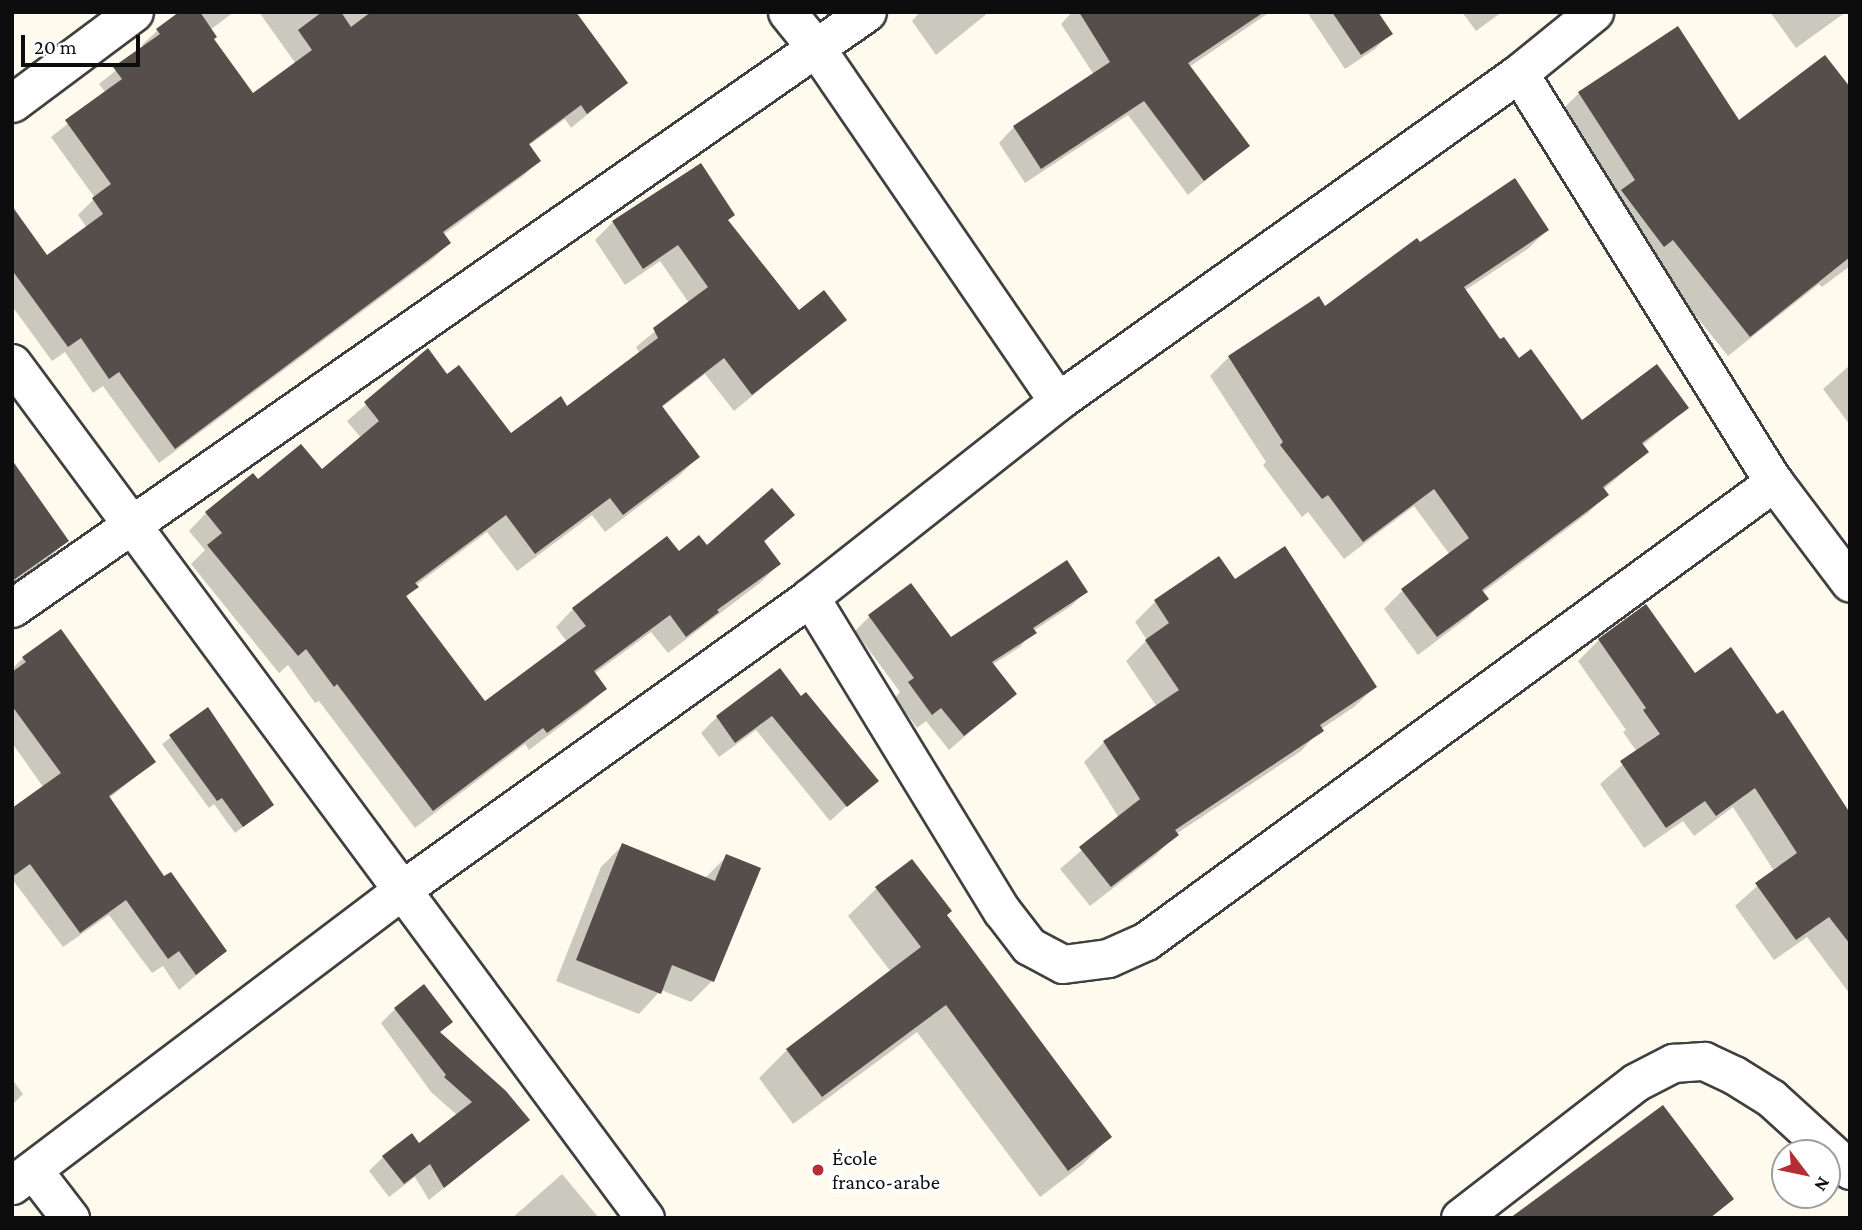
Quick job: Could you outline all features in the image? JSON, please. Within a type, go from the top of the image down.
[{"type":"street","points":[[12,103],[134,12]]},
{"type":"street","points":[[787,12],[816,48],[1058,401]]},
{"type":"street","points":[[12,608],[867,12]]},
{"type":"street","points":[[70,1218],[23,1177],[404,888],[810,597],[1058,401],[1519,73],[1594,12]]},
{"type":"street","points":[[1519,73],[1774,482],[1850,583]]},
{"type":"street","points":[[12,363],[129,524],[404,888],[645,1218]]},
{"type":"street","points":[[810,597],[1002,911],[1029,946],[1063,964],[1108,958],[1146,941],[1774,482]]},
{"type":"street","points":[[1460,1218],[1636,1082],[1673,1063],[1704,1061],[1734,1075],[1771,1098],[1850,1170]]},
{"type":"building","points":[[179,12],[200,12],[217,37],[214,39],[253,93],[312,50],[298,30],[322,12],[341,12],[351,27],[371,12],[576,12],[628,83],[587,114],[581,105],[529,144],[541,161],[443,232],[451,243],[175,449],[119,372],[109,379],[81,338],[68,347],[12,270],[12,206],[47,255],[103,214],[92,198],[111,184],[65,120],[122,79],[113,67],[160,34],[156,29]]},
{"type":"building","points":[[1079,12],[1264,12],[1188,63],[1250,146],[1204,181],[1144,101],[1041,169],[1013,126],[1110,62]]},
{"type":"building","points":[[1332,12],[1378,12],[1393,34],[1361,55]]},
{"type":"building","points":[[1678,26],[1739,120],[1825,55],[1850,87],[1850,257],[1750,337],[1673,240],[1664,247],[1621,190],[1635,180],[1578,92]]},
{"type":"building","points":[[701,163],[735,215],[728,220],[799,310],[824,290],[847,320],[752,395],[724,358],[662,406],[700,457],[623,515],[610,498],[535,554],[506,515],[415,583],[419,587],[406,596],[485,701],[586,626],[572,608],[667,536],[679,551],[699,535],[707,545],[772,488],[795,515],[764,541],[781,564],[717,610],[719,612],[686,637],[670,615],[594,671],[607,689],[547,733],[543,728],[433,811],[337,684],[334,687],[306,649],[298,656],[207,545],[222,533],[205,512],[253,473],[258,479],[301,444],[322,469],[379,421],[364,402],[428,348],[447,374],[459,365],[511,433],[561,396],[567,406],[658,338],[653,328],[708,287],[678,245],[643,269],[612,221]]},
{"type":"building","points":[[1515,178],[1549,230],[1464,287],[1500,339],[1504,337],[1519,358],[1531,349],[1582,420],[1657,364],[1689,408],[1642,443],[1649,452],[1603,487],[1609,495],[1482,590],[1489,599],[1437,637],[1401,589],[1469,538],[1434,489],[1363,542],[1328,495],[1322,499],[1280,445],[1283,442],[1228,356],[1319,296],[1325,306],[1417,238],[1420,242]]},
{"type":"building","points":[[12,460],[69,541],[12,581]]},
{"type":"building","points":[[1285,546],[1377,687],[1320,725],[1324,731],[1175,830],[1179,835],[1111,887],[1079,847],[1140,799],[1103,741],[1179,690],[1145,640],[1169,623],[1154,600],[1219,556],[1235,579]]},
{"type":"building","points":[[1067,560],[1088,592],[1033,628],[1037,633],[992,662],[1017,694],[964,736],[941,708],[932,715],[908,682],[914,678],[868,615],[911,583],[951,637]]},
{"type":"building","points":[[1646,604],[1695,673],[1731,647],[1777,714],[1783,710],[1850,813],[1850,944],[1829,917],[1796,940],[1755,883],[1797,853],[1755,788],[1716,816],[1705,801],[1666,828],[1620,761],[1660,734],[1643,710],[1646,708],[1598,639]]},
{"type":"building","points":[[61,629],[156,762],[109,796],[164,876],[171,872],[227,951],[196,975],[179,951],[168,959],[126,900],[80,933],[30,864],[12,877],[12,808],[61,773],[12,706],[12,672],[26,662],[22,657]]},
{"type":"building","points":[[780,668],[801,696],[806,692],[879,781],[847,807],[772,716],[735,743],[716,716]]},
{"type":"building","points":[[208,707],[274,805],[243,827],[222,798],[217,801],[169,735]]},
{"type":"building","points":[[622,843],[715,881],[726,854],[761,868],[714,982],[672,965],[661,994],[576,960]]},
{"type":"building","points":[[912,859],[952,911],[947,915],[1112,1137],[1068,1171],[946,1005],[822,1097],[786,1049],[921,947],[875,887]]},
{"type":"building","points":[[424,984],[453,1022],[440,1032],[506,1091],[530,1120],[444,1188],[430,1164],[404,1184],[382,1156],[412,1133],[419,1143],[472,1102],[444,1077],[446,1075],[394,1008]]},
{"type":"building","points":[[1663,1105],[1734,1199],[1710,1218],[1510,1218]]},
{"type":"place","name":"École franco-arabe","points":[[818,1170]]}]
